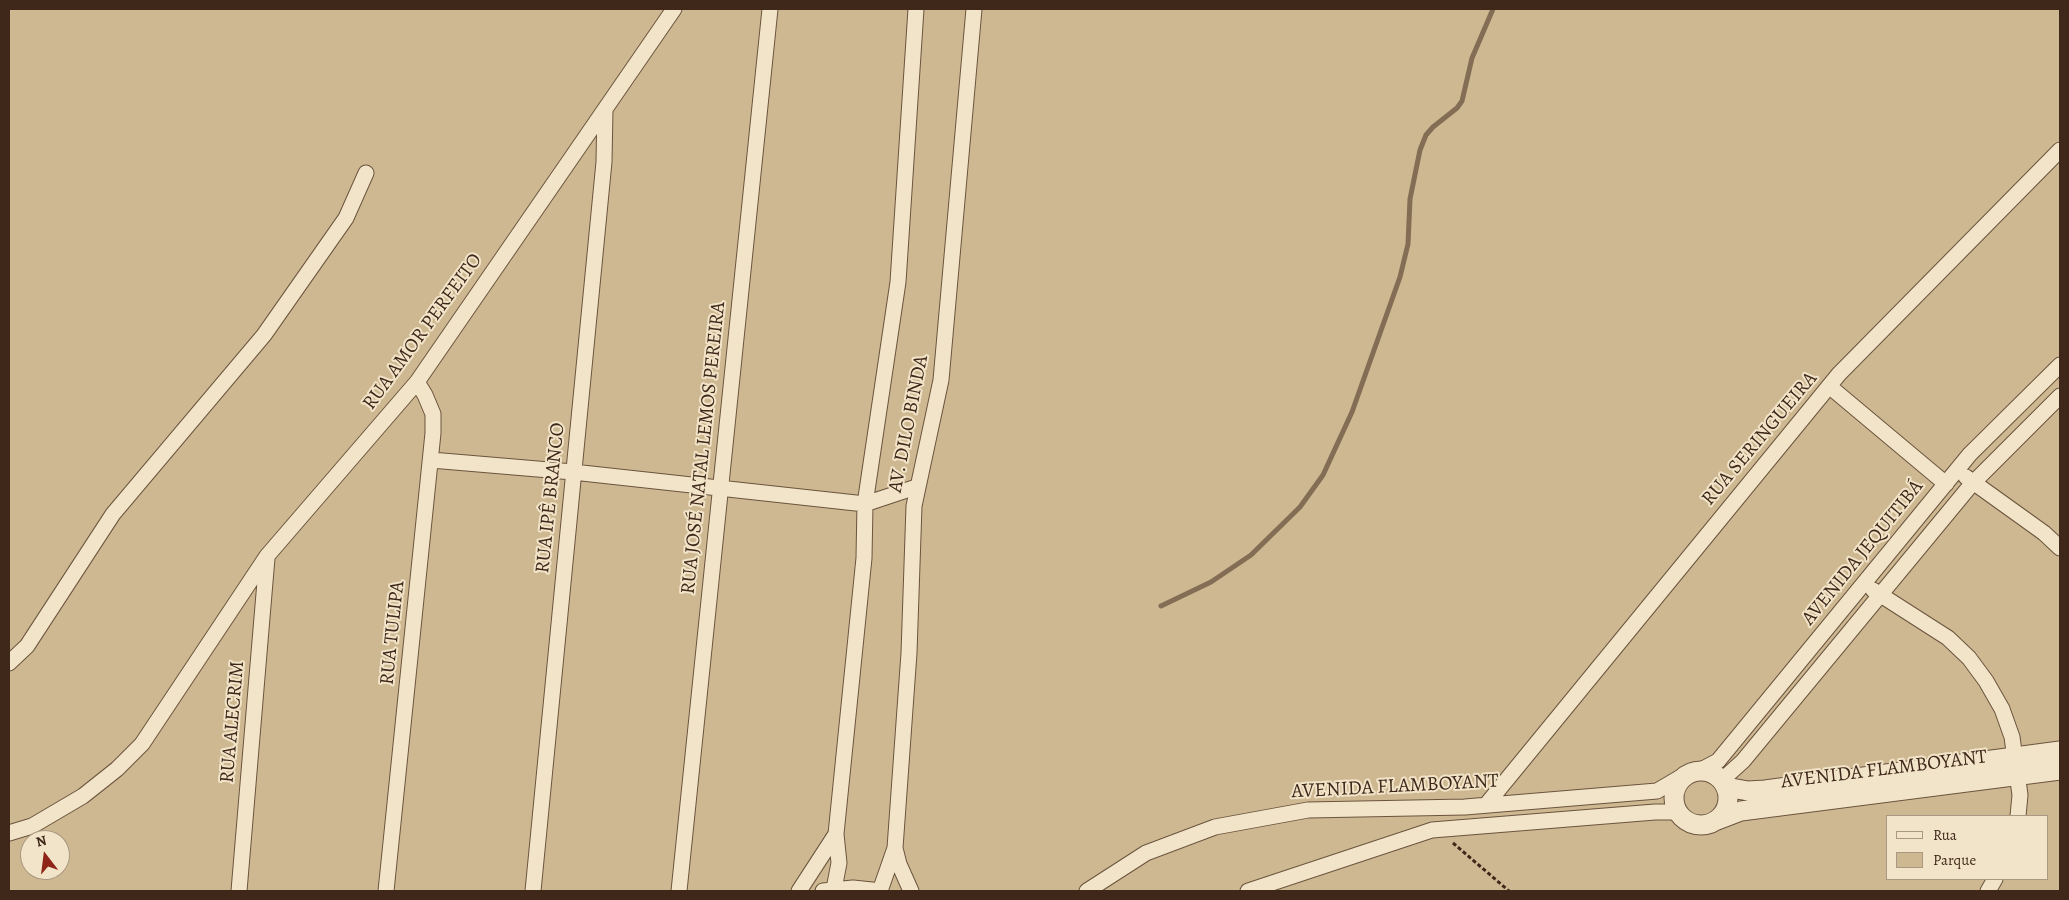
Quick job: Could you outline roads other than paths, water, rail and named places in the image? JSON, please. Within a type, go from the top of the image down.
[{"type":"street","name":"RUA AMOR PERFEITO","points":[[9,834],[32,826],[83,796],[142,744],[267,556],[416,382],[674,9]]},
{"type":"street","name":"RUA JOSÉ NATAL LEMOS PEREIRA","points":[[679,891],[770,9]]},
{"type":"street","name":"AV. DILO BINDA","points":[[828,890],[839,863],[836,834],[864,558],[865,504],[898,282],[916,9]]},
{"type":"street","name":"AV. DILO BINDA","points":[[895,848],[909,653],[910,561],[916,488],[932,427],[941,380],[974,9]]},
{"type":"street","name":"RUA IPÊ BRANCO","points":[[533,891],[604,162],[605,109]]},
{"type":"street","name":"RUA SERINGUEIRA","points":[[1486,805],[1514,774],[1830,386],[2060,150]]},
{"type":"street","points":[[9,663],[27,646],[113,514],[264,335],[346,218],[366,173]]},
{"type":"street","name":"AVENIDA JEQUITIBÁ","points":[[1694,772],[1718,761],[1970,454],[2060,365]]},
{"type":"street","name":"RUA TULIPA","points":[[386,891],[431,460],[433,414],[426,394],[416,382]]},
{"type":"street","points":[[1830,386],[1946,484],[1959,480],[1973,483]]},
{"type":"street","name":"AVENIDA JEQUITIBÁ","points":[[1724,783],[1973,483],[2060,396]]},
{"type":"street","points":[[431,460],[573,472],[720,490],[865,504],[916,488]]},
{"type":"street","points":[[1957,470],[2044,532],[2060,548]]},
{"type":"street","name":"RUA ALECRIM","points":[[239,891],[267,556]]},
{"type":"street","points":[[1864,583],[1948,638],[1969,658],[2002,708],[2012,736],[2020,795],[2018,815]]},
{"type":"street","name":"AVENIDA FLAMBOYANT","points":[[1724,783],[1748,791],[1765,790],[2060,751]]},
{"type":"street","name":"AVENIDA FLAMBOYANT","points":[[1715,821],[1741,811],[2060,770]]},
{"type":"street","points":[[1694,772],[1716,775],[1724,783],[1728,794],[1725,809],[1715,821],[1708,824],[1692,824],[1680,815],[1676,809],[1673,793],[1676,786],[1694,772]]},
{"type":"street","name":"AVENIDA FLAMBOYANT","points":[[1087,891],[1146,853],[1215,827],[1308,810],[1486,805],[1657,791],[1694,772]]},
{"type":"street","points":[[1514,774],[1512,789],[1522,803],[1523,822]]},
{"type":"street","points":[[1248,891],[1442,829],[1665,811],[1680,815]]},
{"type":"street","points":[[799,891],[836,834]]},
{"type":"street","points":[[828,890],[853,888],[880,891],[895,848]]},
{"type":"street","points":[[895,848],[899,864],[911,891]]},
{"type":"street","points":[[1988,891],[1994,880]]},
{"type":"waterway","points":[[1161,606],[1211,582],[1251,555],[1300,507],[1323,475],[1352,412],[1400,277],[1408,244],[1410,199],[1420,150],[1426,135],[1457,108],[1462,101],[1472,58],[1493,9]]}]
